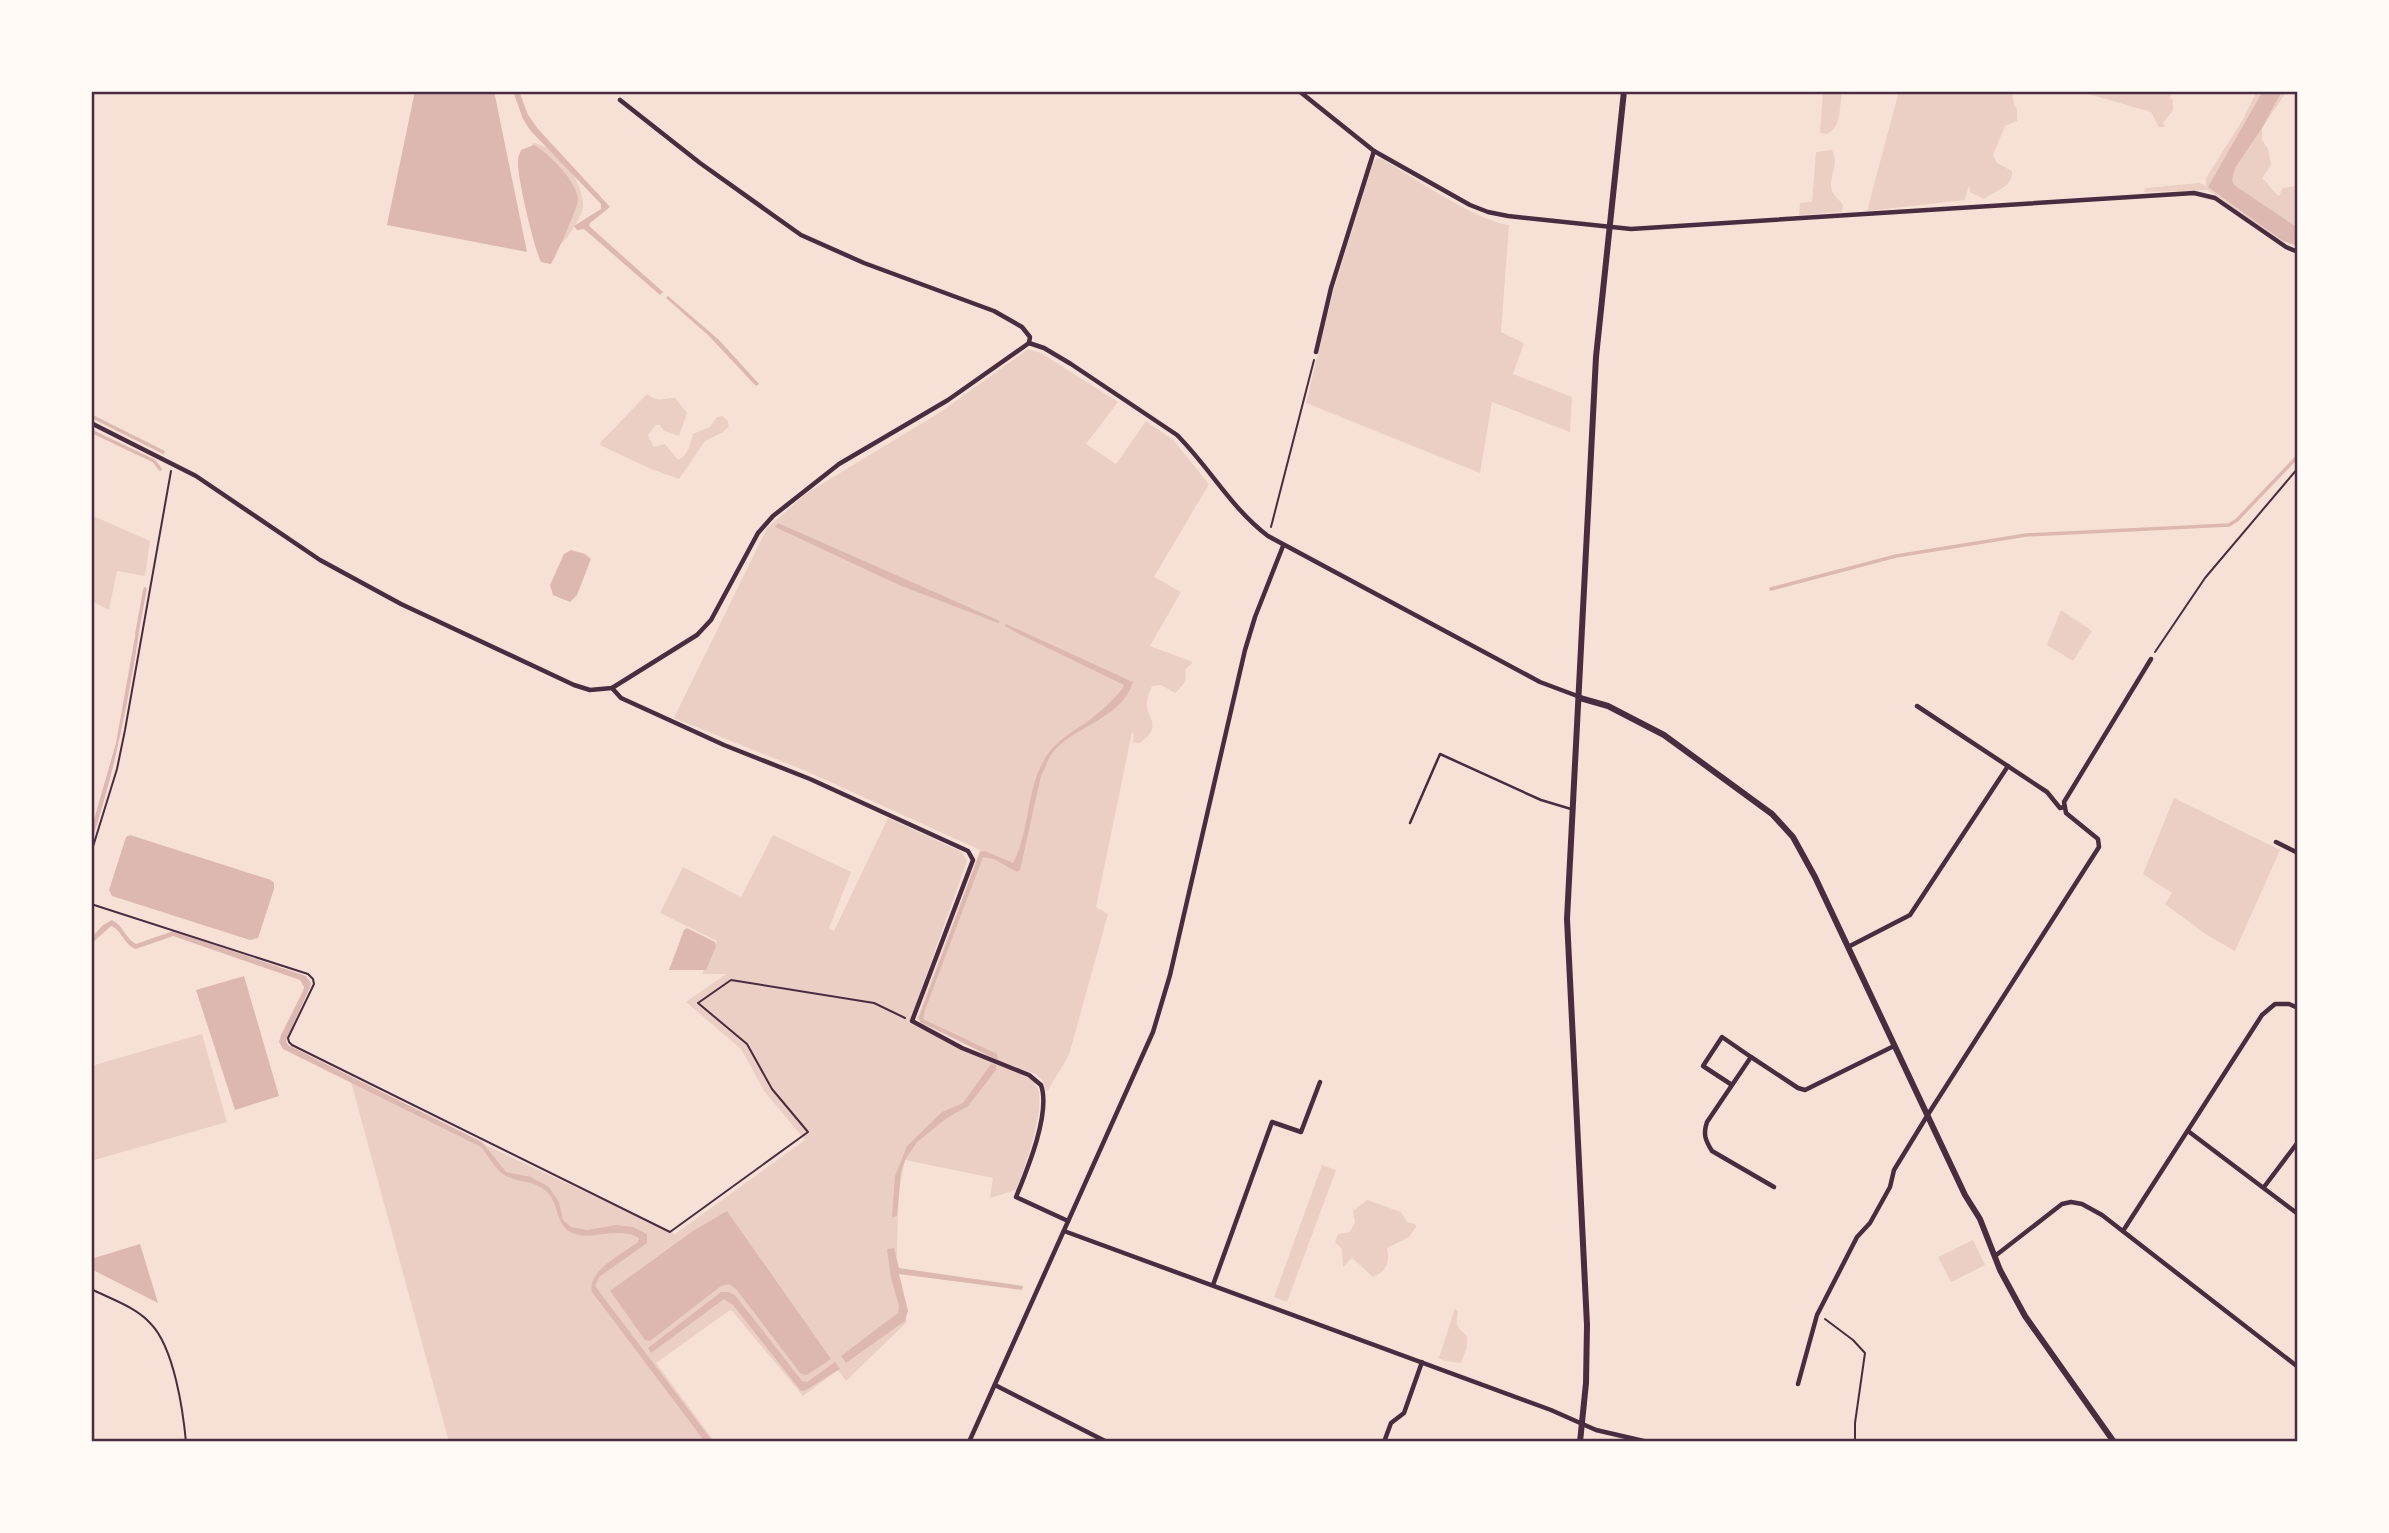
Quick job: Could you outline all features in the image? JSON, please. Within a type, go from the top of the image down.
[{"type":"main road","points":[[1580,1442],[1586,1383],[1587,1313],[1568,932],[1596,357],[1624,91]]},
{"type":"main road","points":[[1580,698],[1609,706],[1664,734],[1772,814],[1793,837],[1807,860],[1968,1203],[1980,1219],[2000,1270],[2025,1316],[2114,1442]]},
{"type":"street","points":[[1299,91],[1374,151],[1470,205],[1488,212],[1631,229],[2194,193],[2215,198],[2286,247],[2298,252]]},
{"type":"street","points":[[91,423],[172,463],[243,506],[320,559],[401,604],[574,685],[590,690],[612,688],[705,629],[758,533],[773,516],[839,464],[947,400],[1029,343],[1030,337],[1022,327],[994,312],[801,235],[700,163],[620,100]]},
{"type":"street","points":[[1316,352],[1331,288],[1374,151]]},
{"type":"street","points":[[1029,343],[1044,348],[1071,364],[1177,435],[1232,504],[1283,546],[1549,686],[1580,698]]},
{"type":"street","points":[[969,1442],[1145,1051],[1163,1003],[1245,650],[1283,546]]},
{"type":"street","points":[[1798,1384],[1817,1315],[1857,1237],[1870,1223],[1891,1187],[1895,1170],[1927,1116],[2099,847],[2098,839],[2066,813],[2064,807],[2067,796],[2151,659]]},
{"type":"street","points":[[612,688],[621,698],[724,745],[810,779],[968,851],[973,860],[912,1021],[962,1048],[1029,1074],[1041,1085],[1044,1092],[1035,1145],[1016,1197],[1068,1221]]},
{"type":"street","points":[[1917,706],[2048,792],[2060,808],[2064,807]]},
{"type":"street","points":[[1848,947],[1910,915],[2008,766]]},
{"type":"street","points":[[2276,842],[2298,853]]},
{"type":"street","points":[[2123,1231],[2268,1008],[2282,1003],[2298,1008]]},
{"type":"street","points":[[1732,1085],[1703,1066],[1722,1037],[1805,1090],[1894,1046]]},
{"type":"street","points":[[1751,1057],[1703,1132],[1712,1151],[1774,1187]]},
{"type":"street","points":[[1213,1285],[1272,1122],[1301,1132],[1320,1082]]},
{"type":"street","points":[[2188,1131],[2298,1214]]},
{"type":"street","points":[[2264,1187],[2298,1142]]},
{"type":"street","points":[[1995,1256],[2062,1204],[2071,1202],[2092,1209],[2298,1367]]},
{"type":"street","points":[[1064,1231],[1422,1362],[1595,1430],[1648,1442]]},
{"type":"street","points":[[1384,1442],[1391,1423],[1404,1413],[1422,1362]]},
{"type":"street","points":[[995,1385],[1107,1442]]},
{"type":"lane","points":[[1410,823],[1440,754],[1541,800],[1573,810]]},
{"type":"path","points":[[1268,536],[1316,352]]},
{"type":"path","points":[[91,853],[117,769],[172,463]]},
{"type":"path","points":[[2151,659],[2205,578],[2298,468]]},
{"type":"path","points":[[91,904],[308,974],[314,984],[288,1038],[292,1045],[670,1232],[808,1132],[772,1089],[747,1044],[698,1003],[730,980],[874,1003],[912,1021]]},
{"type":"path","points":[[91,1289],[138,1312],[157,1331],[169,1356],[186,1442]]},
{"type":"path","points":[[1817,1315],[1833,1323],[1865,1353],[1855,1423],[1855,1442]]},
{"type":"shaded area","points":[[415,91],[494,91],[527,252],[387,225]]},
{"type":"shaded area","points":[[513,91],[519,91],[528,115],[538,129],[610,207],[589,226],[663,292],[660,295],[584,229],[577,230],[574,226],[601,209],[601,204],[530,130]]},
{"type":"shaded area","points":[[1823,91],[1843,91],[1838,121],[1827,134],[1820,133]]},
{"type":"shaded area","points":[[1899,91],[2012,91],[2017,121],[2005,126],[1993,155],[1997,163],[2012,171],[2010,181],[1984,199],[1970,192],[1969,185],[1965,200],[1867,211]]},
{"type":"shaded area","points":[[2078,91],[2172,91],[2170,98],[2173,100],[2173,110],[2163,123],[2165,127],[2159,127],[2151,112]]},
{"type":"shaded area","points":[[2257,91],[2287,91],[2262,128],[2262,140],[2268,149],[2271,165],[2262,178],[2279,196],[2283,188],[2295,186],[2298,203],[2298,247],[2276,238],[2208,190],[2144,192],[2145,188],[2199,183],[2206,186],[2206,178],[2242,121]]},
{"type":"shaded area","points":[[2263,91],[2282,91],[2262,128],[2235,168],[2232,180],[2234,185],[2298,228],[2298,246],[2283,241],[2208,187]]},
{"type":"shaded area","points":[[533,143],[561,158],[574,177],[582,197],[582,211],[562,243],[557,242],[531,151]]},
{"type":"shaded area","points":[[534,145],[561,168],[573,184],[578,199],[551,264],[541,262],[538,254],[518,168],[521,150]]},
{"type":"shaded area","points":[[1832,150],[1835,161],[1831,186],[1834,195],[1843,205],[1842,212],[1799,215],[1800,203],[1812,202],[1816,152]]},
{"type":"shaded area","points":[[1377,158],[1462,207],[1495,222],[1509,225],[1501,332],[1524,343],[1513,374],[1572,397],[1570,432],[1492,402],[1480,473],[1306,403],[1333,292],[1373,163]]},
{"type":"shaded area","points":[[668,296],[719,340],[759,384],[756,386],[709,336],[666,298]]},
{"type":"shaded area","points":[[1028,349],[1041,353],[1118,402],[1086,444],[1116,464],[1146,421],[1173,440],[1209,484],[1154,577],[1181,592],[1150,646],[1193,662],[1185,670],[1185,680],[1175,693],[1161,685],[1152,686],[1147,703],[1152,722],[1151,731],[1140,743],[1133,742],[1132,732],[1096,907],[1108,914],[1069,1055],[1047,1092],[1036,1074],[992,1058],[917,1019],[980,850],[806,771],[674,718],[767,528],[807,493],[942,411]]},
{"type":"shaded area","points":[[647,394],[659,399],[675,398],[687,413],[679,436],[664,431],[660,425],[656,425],[648,435],[654,447],[665,444],[678,460],[686,453],[693,434],[710,427],[717,417],[722,416],[727,420],[729,426],[705,441],[679,479],[600,445]]},
{"type":"shaded area","points":[[91,515],[150,541],[145,576],[117,571],[109,610],[91,601]]},
{"type":"shaded area","points":[[778,523],[1000,621],[998,623],[899,585],[775,527]]},
{"type":"shaded area","points":[[571,550],[591,559],[577,595],[570,602],[553,595],[550,585],[564,554]]},
{"type":"shaded area","points":[[2061,610],[2092,631],[2073,661],[2047,645]]},
{"type":"shaded area","points":[[1006,624],[1133,682],[1119,704],[1074,734],[1050,757],[1041,776],[1020,870],[1017,872],[994,859],[983,857],[925,1010],[923,1019],[997,1054],[998,1060],[920,1022],[919,1017],[980,852],[985,851],[1013,863],[1022,838],[1034,785],[1044,760],[1060,741],[1105,707],[1124,685],[1019,634],[1005,626]]},
{"type":"shaded area","points":[[136,631],[139,633],[119,739],[91,843],[91,830],[116,743]]},
{"type":"shaded area","points":[[2174,798],[2280,850],[2235,951],[2207,935],[2165,904],[2172,893],[2143,874]]},
{"type":"shaded area","points":[[888,818],[962,852],[967,861],[909,1023],[1025,1076],[1036,1085],[1039,1096],[1037,1123],[1016,1190],[990,1198],[993,1178],[905,1160],[899,1190],[896,1276],[907,1322],[846,1381],[838,1370],[803,1396],[730,1310],[656,1363],[715,1442],[449,1442],[351,1082],[675,1234],[805,1140],[764,1091],[741,1049],[686,1002],[726,974],[702,974],[717,941],[660,913],[683,867],[741,897],[773,835],[851,872],[829,928],[834,931]]},
{"type":"shaded area","points":[[130,835],[271,880],[274,889],[258,938],[250,940],[112,896],[109,890],[126,837]]},
{"type":"shaded area","points":[[112,920],[136,944],[173,931],[306,976],[311,983],[310,987],[286,1041],[288,1045],[482,1142],[506,1172],[531,1177],[549,1187],[559,1202],[563,1220],[571,1227],[587,1230],[616,1225],[633,1227],[647,1234],[647,1243],[599,1277],[595,1286],[713,1442],[705,1442],[592,1292],[592,1284],[600,1270],[638,1242],[639,1238],[621,1233],[586,1236],[570,1232],[562,1223],[546,1191],[537,1185],[502,1174],[481,1147],[283,1049],[279,1042],[281,1035],[304,987],[300,980],[173,936],[136,949],[111,926],[91,944],[91,938]]},
{"type":"shaded area","points":[[687,928],[715,942],[716,946],[706,970],[669,970]]},
{"type":"shaded area","points":[[244,976],[279,1096],[235,1110],[196,990]]},
{"type":"shaded area","points":[[202,1034],[227,1122],[91,1161],[91,1066]]},
{"type":"shaded area","points":[[991,1064],[996,1065],[996,1070],[968,1106],[947,1118],[917,1142],[905,1160],[901,1172],[897,1216],[892,1217],[895,1176],[907,1146],[942,1112],[963,1103]]},
{"type":"shaded area","points":[[1322,1165],[1336,1170],[1287,1302],[1274,1297]]},
{"type":"shaded area","points":[[1367,1200],[1401,1212],[1407,1222],[1415,1224],[1416,1227],[1409,1237],[1387,1248],[1386,1266],[1373,1277],[1352,1258],[1343,1267],[1342,1249],[1335,1242],[1338,1234],[1350,1232],[1355,1222],[1353,1211]]},
{"type":"shaded area","points":[[727,1211],[831,1359],[807,1375],[801,1374],[736,1289],[729,1284],[721,1286],[650,1341],[645,1340],[610,1291],[693,1231]]},
{"type":"shaded area","points":[[1973,1240],[1985,1265],[1951,1282],[1938,1257]]},
{"type":"shaded area","points":[[140,1244],[158,1303],[91,1269],[91,1259]]},
{"type":"shaded area","points":[[894,1248],[899,1268],[1023,1286],[1022,1290],[899,1274],[908,1311],[905,1321],[846,1363],[841,1356],[898,1313],[899,1306],[887,1249]]},
{"type":"shaded area","points":[[721,1292],[735,1295],[802,1381],[807,1382],[835,1362],[840,1369],[801,1391],[733,1305],[724,1299],[651,1353],[648,1348]]},
{"type":"shaded area","points":[[1455,1308],[1458,1312],[1458,1326],[1467,1336],[1467,1347],[1461,1363],[1439,1358]]},
{"type":"waterway","points":[[91,416],[163,452]]},
{"type":"waterway","points":[[91,431],[154,461],[160,469]]},
{"type":"waterway","points":[[1771,589],[1896,556],[2026,535],[2229,525],[2237,520],[2298,456]]},
{"type":"waterway","points":[[137,633],[145,589]]}]
